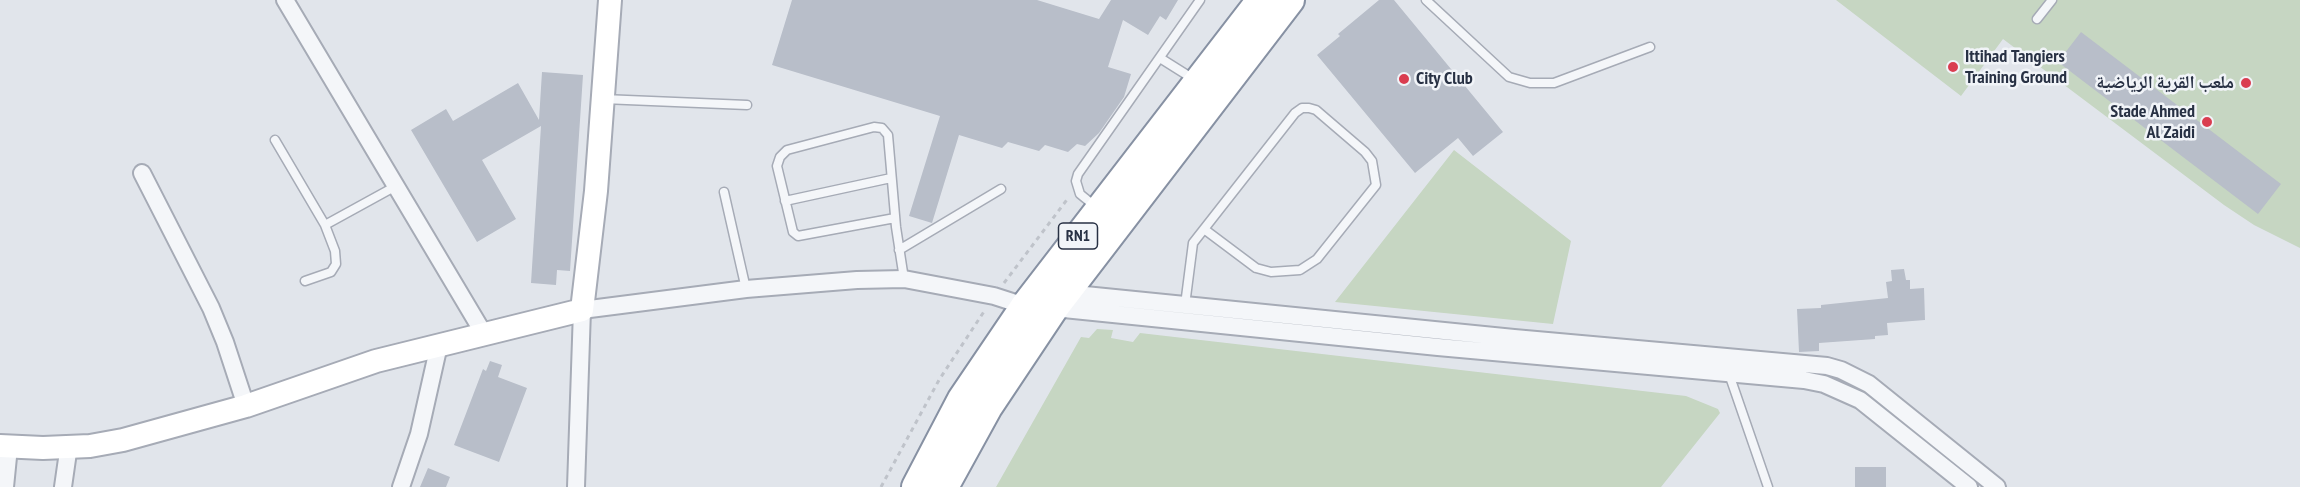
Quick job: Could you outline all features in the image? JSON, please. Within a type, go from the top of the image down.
[{"type":"highway","name":"RN1","points":[[916,487],[962,399],[1025,306],[1261,0]]},
{"type":"highway","name":"RN1","points":[[944,487],[988,407],[1060,300],[1290,0]]},
{"type":"street","points":[[285,0],[484,334]]},
{"type":"street","points":[[576,487],[582,310],[592,239],[610,0]]},
{"type":"street","points":[[142,173],[211,309],[225,342],[246,406]]},
{"type":"street","points":[[5,487],[4,446],[43,448],[69,445],[90,446],[123,441],[246,406],[376,361],[582,310],[746,289],[857,280],[904,279],[994,296],[1025,306]]},
{"type":"street","points":[[1060,300],[1185,305],[1827,366],[1841,370],[1869,384],[1997,487]]},
{"type":"street","points":[[1060,300],[1438,348],[1804,380],[1842,391],[1860,400],[1969,487]]},
{"type":"street","points":[[401,487],[419,434],[439,345]]},
{"type":"street","points":[[63,487],[69,445]]},
{"type":"lane","points":[[1098,209],[1084,199],[1077,188],[1078,174],[1200,0]]},
{"type":"lane","points":[[1426,0],[1509,77],[1530,83],[1554,83],[1650,47]]},
{"type":"lane","points":[[2037,19],[2052,0]]},
{"type":"lane","points":[[1160,58],[1198,82]]},
{"type":"lane","points":[[603,99],[747,105]]},
{"type":"lane","points":[[1185,305],[1193,243],[1295,113],[1302,108],[1316,110],[1365,152],[1372,161],[1376,185],[1317,259],[1300,270],[1271,272],[1257,268],[1204,229]]},
{"type":"lane","points":[[895,218],[798,236],[793,232],[785,201],[777,166],[780,158],[787,150],[874,127],[882,128],[888,135],[895,218],[904,279]]},
{"type":"lane","points":[[275,140],[325,225],[334,251],[336,264],[331,272],[305,281]]},
{"type":"lane","points":[[785,201],[891,178]]},
{"type":"lane","points":[[325,225],[396,186]]},
{"type":"lane","points":[[899,250],[1001,189]]},
{"type":"lane","points":[[724,192],[746,289]]},
{"type":"lane","points":[[1729,374],[1768,487]]},
{"type":"path","points":[[881,487],[939,380],[994,296],[1077,188]]},
{"type":"green space","name":"Stade Ahmed Al Zaidi","points":[[1836,0],[2300,0],[2300,248],[2254,225],[2224,205],[2003,39],[1961,96]]},
{"type":"green space","points":[[1454,150],[1571,241],[1553,324],[1335,302]]},
{"type":"green space","points":[[1097,329],[1113,330],[1111,338],[1133,342],[1140,333],[1686,396],[1718,409],[1720,413],[1661,487],[996,487],[1081,337],[1089,338]]},
{"type":"building","points":[[792,0],[1037,0],[1099,19],[1111,0],[1178,0],[1166,20],[1160,16],[1148,35],[1123,20],[1108,67],[1131,74],[1124,97],[1099,133],[1085,146],[1077,144],[1068,152],[1045,145],[1039,151],[1008,142],[1002,148],[959,135],[932,223],[909,216],[940,116],[772,65]]},
{"type":"building","points":[[1379,0],[1394,0],[1503,132],[1473,156],[1458,138],[1415,173],[1317,55]]},
{"type":"building","points":[[2081,32],[2281,184],[2258,214],[2058,62]]},
{"type":"building","points":[[542,72],[583,75],[570,271],[557,270],[556,285],[531,283],[541,126],[482,160],[516,219],[477,242],[411,130],[446,109],[453,121],[518,83],[539,120]]},
{"type":"building","points":[[1904,269],[1906,280],[1910,280],[1910,289],[1924,288],[1925,320],[1887,323],[1888,335],[1875,336],[1875,339],[1819,343],[1819,351],[1799,352],[1797,309],[1821,308],[1821,305],[1888,298],[1886,282],[1892,281],[1891,270]]},
{"type":"building","points":[[490,361],[502,365],[498,377],[527,388],[499,462],[454,445],[483,369],[486,371]]},
{"type":"building","points":[[1855,467],[1886,467],[1886,487],[1855,487]]},
{"type":"building","points":[[428,468],[450,477],[446,487],[420,487]]},
{"type":"place","name":"Ittihad Tangiers Training Ground","points":[[1953,67]]},
{"type":"place","name":"City Club","points":[[1404,79]]},
{"type":"place","name":"ملعب القرية الرياضية","points":[[2246,83]]},
{"type":"place","name":"Stade Ahmed Al Zaidi","points":[[2207,122]]}]
